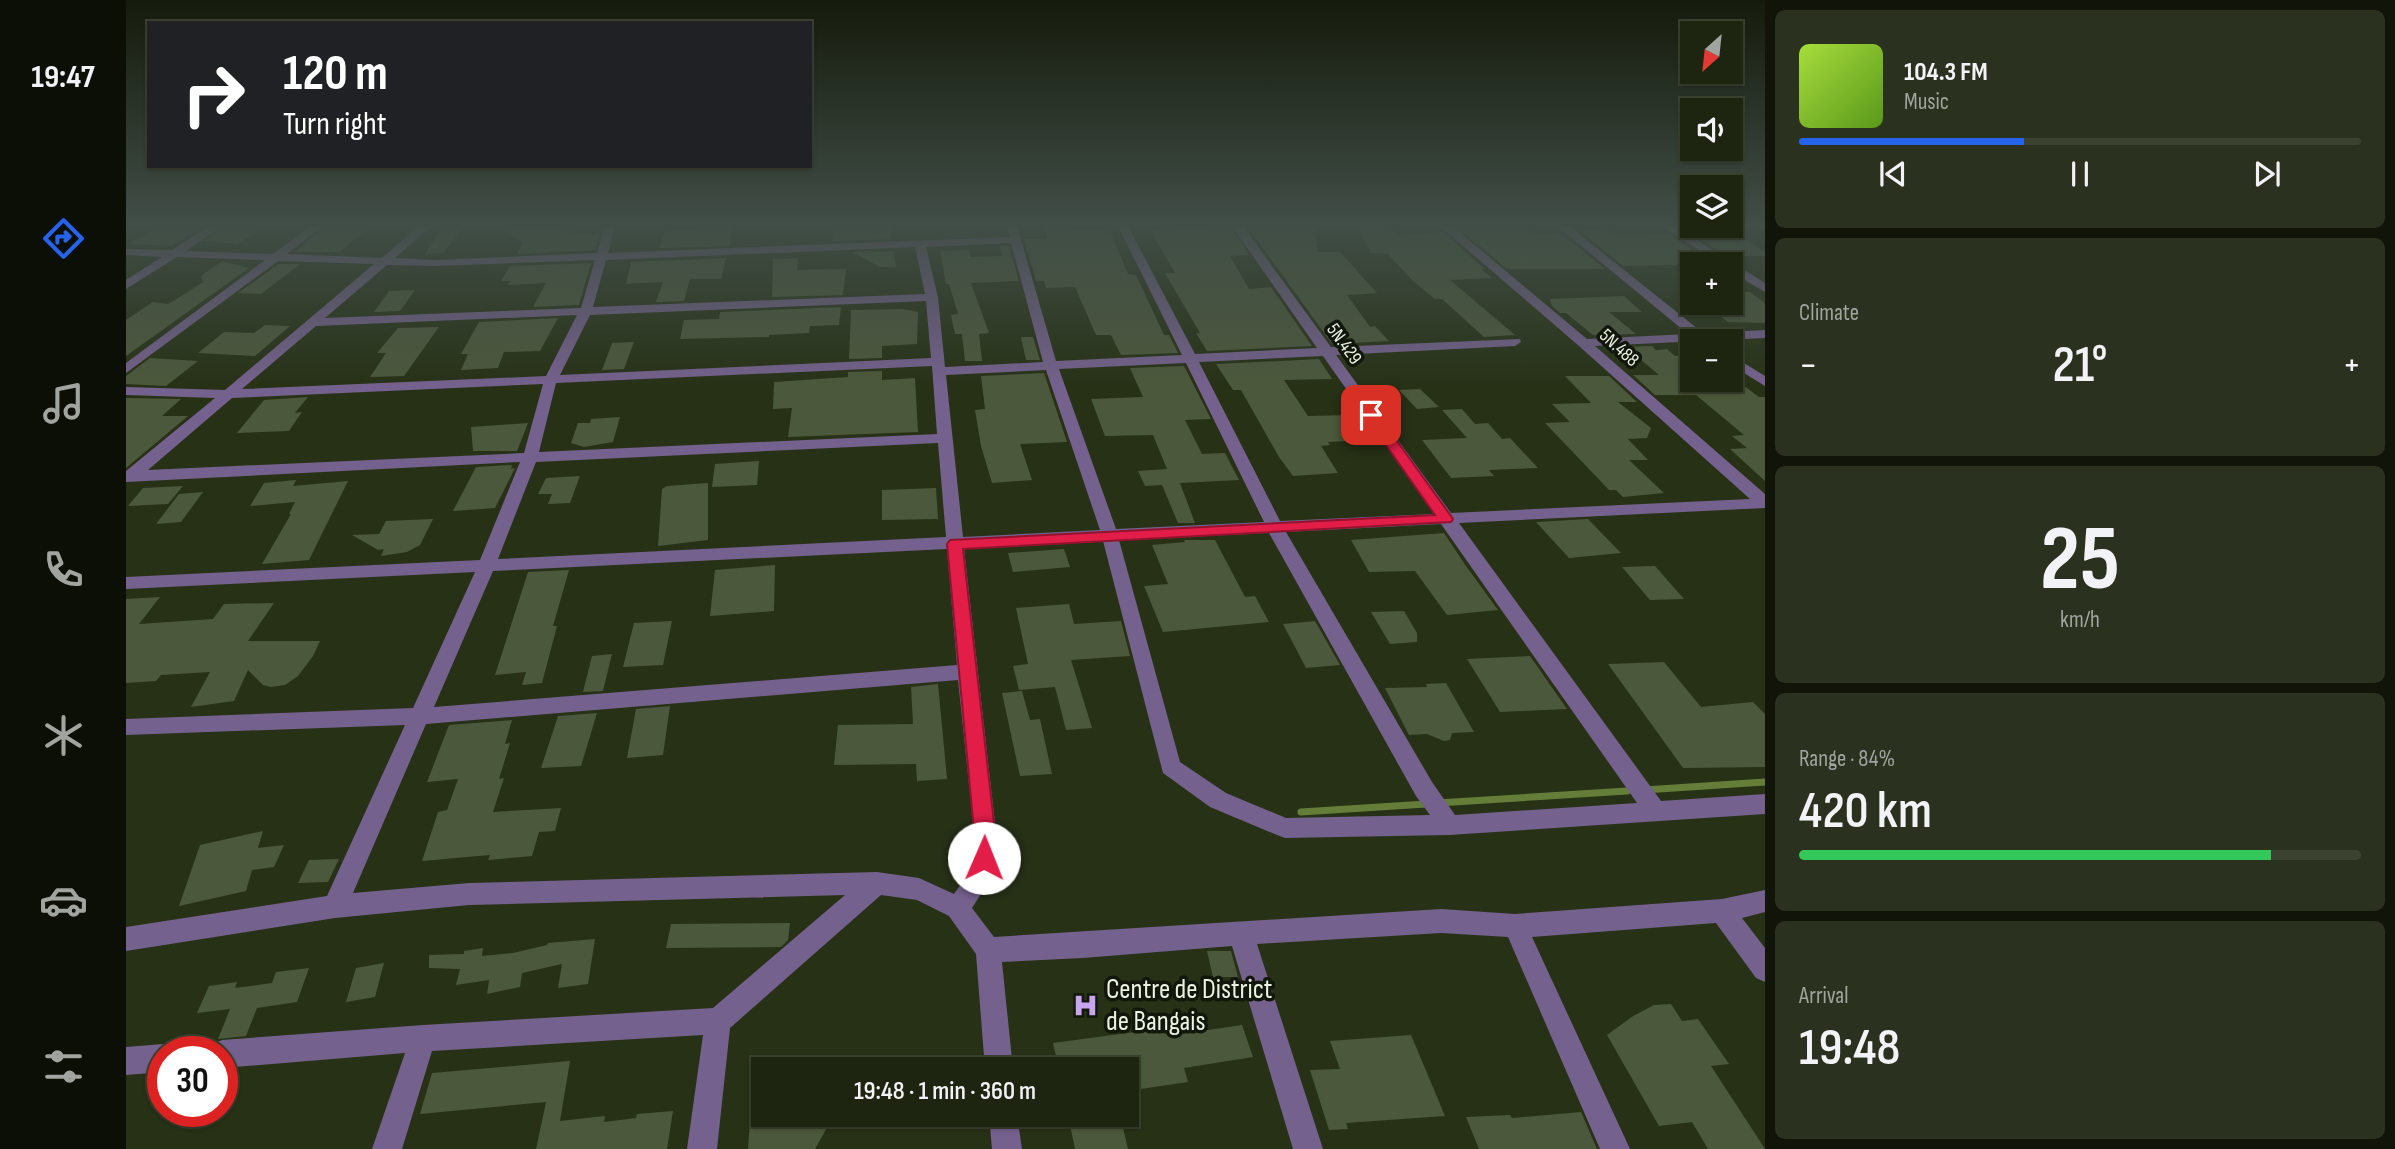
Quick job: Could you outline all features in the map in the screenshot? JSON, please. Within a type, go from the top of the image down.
[{"type":"street","points":[[126,369],[246,280]]},
{"type":"street","points":[[128,478],[366,280]]},
{"type":"street","points":[[335,906],[486,567],[530,457],[550,382],[586,310],[594,280]]},
{"type":"street","points":[[928,280],[986,841],[981,875],[958,908]]},
{"type":"street","points":[[1027,280],[1051,366],[1110,536],[1171,767],[1218,800],[1285,828],[1449,825],[1765,804]]},
{"type":"street","points":[[1152,280],[1275,528],[1424,789],[1449,825]]},
{"type":"street","name":"5N.429","points":[[1275,280],[1656,812]]},
{"type":"street","name":"5N.488","points":[[1509,280],[1765,503]]},
{"type":"street","points":[[1628,280],[1689,329]]},
{"type":"street","points":[[316,321],[932,297]]},
{"type":"street","points":[[1743,336],[1765,334]]},
{"type":"street","points":[[1584,343],[1680,341]]},
{"type":"street","points":[[126,391],[230,394],[939,367],[1051,366],[1515,342]]},
{"type":"street","points":[[1743,367],[1765,382]]},
{"type":"street","points":[[128,478],[945,438]]},
{"type":"street","points":[[126,583],[1765,503]]},
{"type":"street","points":[[126,727],[420,716],[967,672]]},
{"type":"street","points":[[238,1053],[423,1038],[718,1021],[877,883]]},
{"type":"street","points":[[126,939],[335,906],[469,894],[877,883],[919,889],[958,908],[988,950],[998,1057]]},
{"type":"street","points":[[988,950],[1441,921],[1515,926],[1722,911],[1765,901]]},
{"type":"street","points":[[1722,911],[1765,969]]},
{"type":"street","points":[[1515,926],[1615,1149]]},
{"type":"street","points":[[1241,933],[1308,1149]]},
{"type":"street","points":[[702,1149],[718,1021]]},
{"type":"street","points":[[387,1149],[423,1038]]},
{"type":"street","points":[[129,1066],[147,1062]]},
{"type":"street","points":[[1004,1127],[1007,1149]]},
{"type":"building","points":[[202,280],[233,280],[126,356],[126,320],[153,302],[168,304],[203,282]]},
{"type":"building","points":[[257,280],[280,280],[261,294],[238,293]]},
{"type":"building","points":[[586,280],[579,305],[533,307],[546,283],[508,285],[510,281],[501,281]]},
{"type":"building","points":[[627,280],[690,280],[684,301],[656,302],[663,282],[626,284]]},
{"type":"building","points":[[772,280],[845,280],[843,295],[772,297]]},
{"type":"building","points":[[945,280],[1019,280],[971,283],[989,333],[979,334],[982,361],[965,361],[962,334],[955,334],[951,315],[958,314],[949,284],[946,284]]},
{"type":"building","points":[[1138,280],[1164,335],[1169,335],[1178,353],[1121,355],[1111,335],[1096,335],[1075,287],[1046,288],[1044,281],[1036,281]]},
{"type":"building","points":[[1169,280],[1244,280],[1249,289],[1271,287],[1312,346],[1207,351],[1196,333],[1200,333]]},
{"type":"building","points":[[1286,280],[1365,280],[1377,293],[1347,295],[1370,327],[1375,326],[1389,341],[1332,344]]},
{"type":"building","points":[[1412,280],[1458,280],[1450,280],[1515,335],[1484,337],[1442,299],[1435,299]]},
{"type":"building","points":[[415,290],[400,311],[374,312],[389,291]]},
{"type":"building","points":[[1743,292],[1750,292],[1765,303],[1765,323],[1728,322],[1719,315],[1743,315]]},
{"type":"building","points":[[1624,296],[1642,312],[1609,312],[1636,334],[1593,335],[1566,313],[1560,313],[1552,306],[1550,299]]},
{"type":"building","points":[[841,307],[839,325],[810,326],[809,333],[769,337],[680,339],[684,320],[719,319],[720,312]]},
{"type":"building","points":[[903,309],[918,312],[917,344],[882,346],[882,358],[849,359],[851,310]]},
{"type":"building","points":[[558,318],[540,351],[504,352],[498,368],[461,370],[468,354],[461,354],[479,322]]},
{"type":"building","points":[[265,325],[290,326],[255,356],[198,353],[224,332],[254,333]]},
{"type":"building","points":[[439,327],[404,376],[370,377],[386,353],[377,353],[398,328]]},
{"type":"building","points":[[1021,337],[1033,337],[1040,360],[1026,360]]},
{"type":"building","points":[[634,342],[624,369],[602,370],[612,343]]},
{"type":"building","points":[[1652,346],[1656,350],[1667,349],[1675,356],[1680,356],[1680,392],[1743,392],[1743,385],[1759,397],[1765,397],[1765,481],[1730,449],[1747,448],[1732,436],[1744,435],[1696,395],[1655,395],[1633,375],[1659,375],[1626,347]]},
{"type":"building","points":[[150,358],[198,361],[166,386],[126,384],[126,376]]},
{"type":"building","points":[[1319,359],[1332,379],[1284,380],[1308,416],[1350,415],[1368,440],[1328,442],[1330,445],[1321,446],[1338,473],[1293,476],[1279,457],[1241,390],[1233,390],[1216,364]]},
{"type":"building","points":[[1184,366],[1211,419],[1185,420],[1202,454],[1225,453],[1239,480],[1180,483],[1195,523],[1178,523],[1162,485],[1145,486],[1138,471],[1167,469],[1153,435],[1105,436],[1091,399],[1143,397],[1130,368]]},
{"type":"building","points":[[882,371],[882,380],[915,378],[918,432],[788,437],[792,408],[773,409],[774,382],[848,377],[848,372]]},
{"type":"building","points":[[1044,373],[1067,442],[1020,444],[1032,480],[992,483],[981,446],[975,410],[985,409],[981,376]]},
{"type":"building","points":[[1565,376],[1609,376],[1637,402],[1618,402],[1651,428],[1647,438],[1628,439],[1648,460],[1629,460],[1664,493],[1623,497],[1616,490],[1609,490],[1545,423],[1570,422],[1552,404],[1591,403]]},
{"type":"building","points":[[1420,389],[1439,407],[1417,409],[1399,390]]},
{"type":"building","points":[[308,397],[295,413],[302,412],[289,431],[237,433],[264,400]]},
{"type":"building","points":[[126,398],[181,399],[162,416],[188,416],[126,468]]},
{"type":"building","points":[[1462,409],[1475,424],[1488,423],[1502,439],[1510,438],[1538,468],[1489,470],[1494,476],[1451,478],[1422,440],[1467,438],[1442,410]]},
{"type":"building","points":[[620,417],[613,442],[584,447],[571,443],[578,423],[590,423],[591,419]]},
{"type":"building","points":[[528,423],[517,451],[473,451],[471,427]]},
{"type":"building","points":[[759,461],[757,485],[712,487],[715,464]]},
{"type":"building","points":[[512,465],[511,469],[515,468],[495,508],[453,511],[476,467]]},
{"type":"building","points":[[580,476],[570,503],[548,504],[552,494],[538,494],[546,478]]},
{"type":"building","points":[[296,480],[293,486],[348,481],[309,560],[262,564],[291,514],[295,502],[250,506],[264,483]]},
{"type":"building","points":[[708,483],[708,540],[658,546],[662,489],[667,486]]},
{"type":"building","points":[[183,486],[168,504],[128,506],[143,488]]},
{"type":"building","points":[[936,488],[938,519],[882,520],[882,490]]},
{"type":"building","points":[[203,492],[181,522],[156,524],[179,494]]},
{"type":"building","points":[[433,519],[420,545],[407,552],[381,556],[384,549],[378,550],[352,535],[379,534],[386,521]]},
{"type":"building","points":[[1588,519],[1621,553],[1569,558],[1536,522]]},
{"type":"building","points":[[1444,533],[1498,610],[1447,615],[1415,571],[1369,572],[1351,540]]},
{"type":"building","points":[[1184,540],[1215,540],[1245,597],[1255,596],[1269,622],[1163,632],[1144,586],[1168,584],[1152,545],[1185,542]]},
{"type":"building","points":[[1064,549],[1070,567],[1013,572],[1008,553]]},
{"type":"building","points":[[775,565],[774,611],[710,616],[715,570]]},
{"type":"building","points":[[1655,566],[1684,599],[1650,600],[1622,567]]},
{"type":"building","points":[[569,570],[553,626],[557,626],[542,683],[522,685],[526,672],[495,675],[528,572]]},
{"type":"building","points":[[160,597],[139,624],[213,619],[224,604],[274,603],[248,641],[320,641],[298,676],[285,685],[263,685],[248,670],[234,701],[191,707],[210,672],[161,675],[156,681],[126,683],[126,599]]},
{"type":"building","points":[[1069,604],[1074,624],[1121,621],[1130,656],[1071,660],[1092,728],[1066,730],[1055,687],[1019,690],[1013,666],[1028,664],[1016,608]]},
{"type":"building","points":[[1404,611],[1417,633],[1417,642],[1390,644],[1371,612]]},
{"type":"building","points":[[672,621],[663,665],[623,667],[634,623]]},
{"type":"building","points":[[1315,621],[1340,665],[1306,668],[1283,624]]},
{"type":"building","points":[[612,654],[603,691],[583,692],[592,656]]},
{"type":"building","points":[[1530,656],[1567,709],[1500,712],[1467,659]]},
{"type":"building","points":[[1664,662],[1701,707],[1753,702],[1765,714],[1765,767],[1683,768],[1608,664]]},
{"type":"building","points":[[1446,683],[1474,732],[1452,733],[1450,740],[1444,741],[1427,734],[1409,735],[1385,688],[1427,687],[1426,684]]},
{"type":"building","points":[[938,684],[947,779],[917,781],[916,764],[834,765],[838,725],[913,724],[911,687]]},
{"type":"building","points":[[1022,691],[1030,720],[1040,719],[1052,774],[1020,776],[1002,693]]},
{"type":"building","points":[[670,706],[663,755],[627,758],[636,709]]},
{"type":"building","points":[[597,713],[581,766],[541,768],[558,716]]},
{"type":"building","points":[[512,720],[505,744],[510,743],[499,779],[504,778],[493,812],[561,808],[555,831],[539,832],[532,856],[488,860],[490,855],[422,861],[438,812],[447,810],[458,779],[427,782],[449,725]]},
{"type":"building","points":[[263,831],[258,848],[284,845],[274,867],[252,870],[246,891],[179,906],[200,845]]},
{"type":"building","points":[[339,859],[328,882],[298,883],[309,860]]},
{"type":"building","points":[[790,923],[788,940],[781,947],[666,948],[671,924]]},
{"type":"building","points":[[595,939],[588,984],[558,988],[562,964],[522,973],[520,987],[487,994],[489,980],[456,985],[460,969],[429,968],[429,955],[464,954],[464,951],[483,948],[482,956],[513,953],[548,943]]},
{"type":"building","points":[[1207,951],[1231,951],[1238,977],[1213,977]]},
{"type":"building","points":[[384,963],[375,997],[346,1002],[356,968]]},
{"type":"building","points":[[309,968],[297,1002],[257,1008],[246,1036],[219,1036],[230,1009],[197,1013],[209,986],[237,982],[235,988],[272,983],[276,972]]},
{"type":"building","points":[[1671,1004],[1682,1021],[1698,1019],[1729,1064],[1711,1066],[1765,1149],[1708,1149],[1692,1122],[1659,1126],[1607,1035],[1654,1005]]},
{"type":"building","points":[[1242,1025],[1253,1057],[1184,1068],[1188,1082],[1139,1089],[1139,1057],[1056,1057],[1053,1043],[1172,1027],[1174,1035]]},
{"type":"building","points":[[1411,1035],[1445,1116],[1346,1123],[1348,1129],[1329,1130],[1310,1070],[1340,1069],[1330,1041]]},
{"type":"building","points":[[570,1061],[560,1121],[605,1116],[604,1122],[636,1118],[637,1114],[673,1111],[667,1149],[536,1149],[546,1102],[420,1114],[432,1073]]},
{"type":"building","points":[[1581,1112],[1597,1149],[1479,1149],[1466,1117],[1510,1115],[1512,1118]]},
{"type":"building","points":[[750,1120],[751,1127],[827,1127],[815,1149],[748,1149]]},
{"type":"building","points":[[1070,1127],[1123,1127],[1128,1149],[1075,1149]]},
{"type":"waterway","points":[[1644,790],[1765,782]]},
{"type":"waterway","points":[[1438,803],[1627,791]]},
{"type":"waterway","points":[[1301,812],[1426,804]]},
{"type":"place","name":"Centre de District de Bangais","points":[[1086,1005]]},
{"type":"route","points":[[984,858],[986,841],[955,544],[1446,519],[1371,415]]}]
